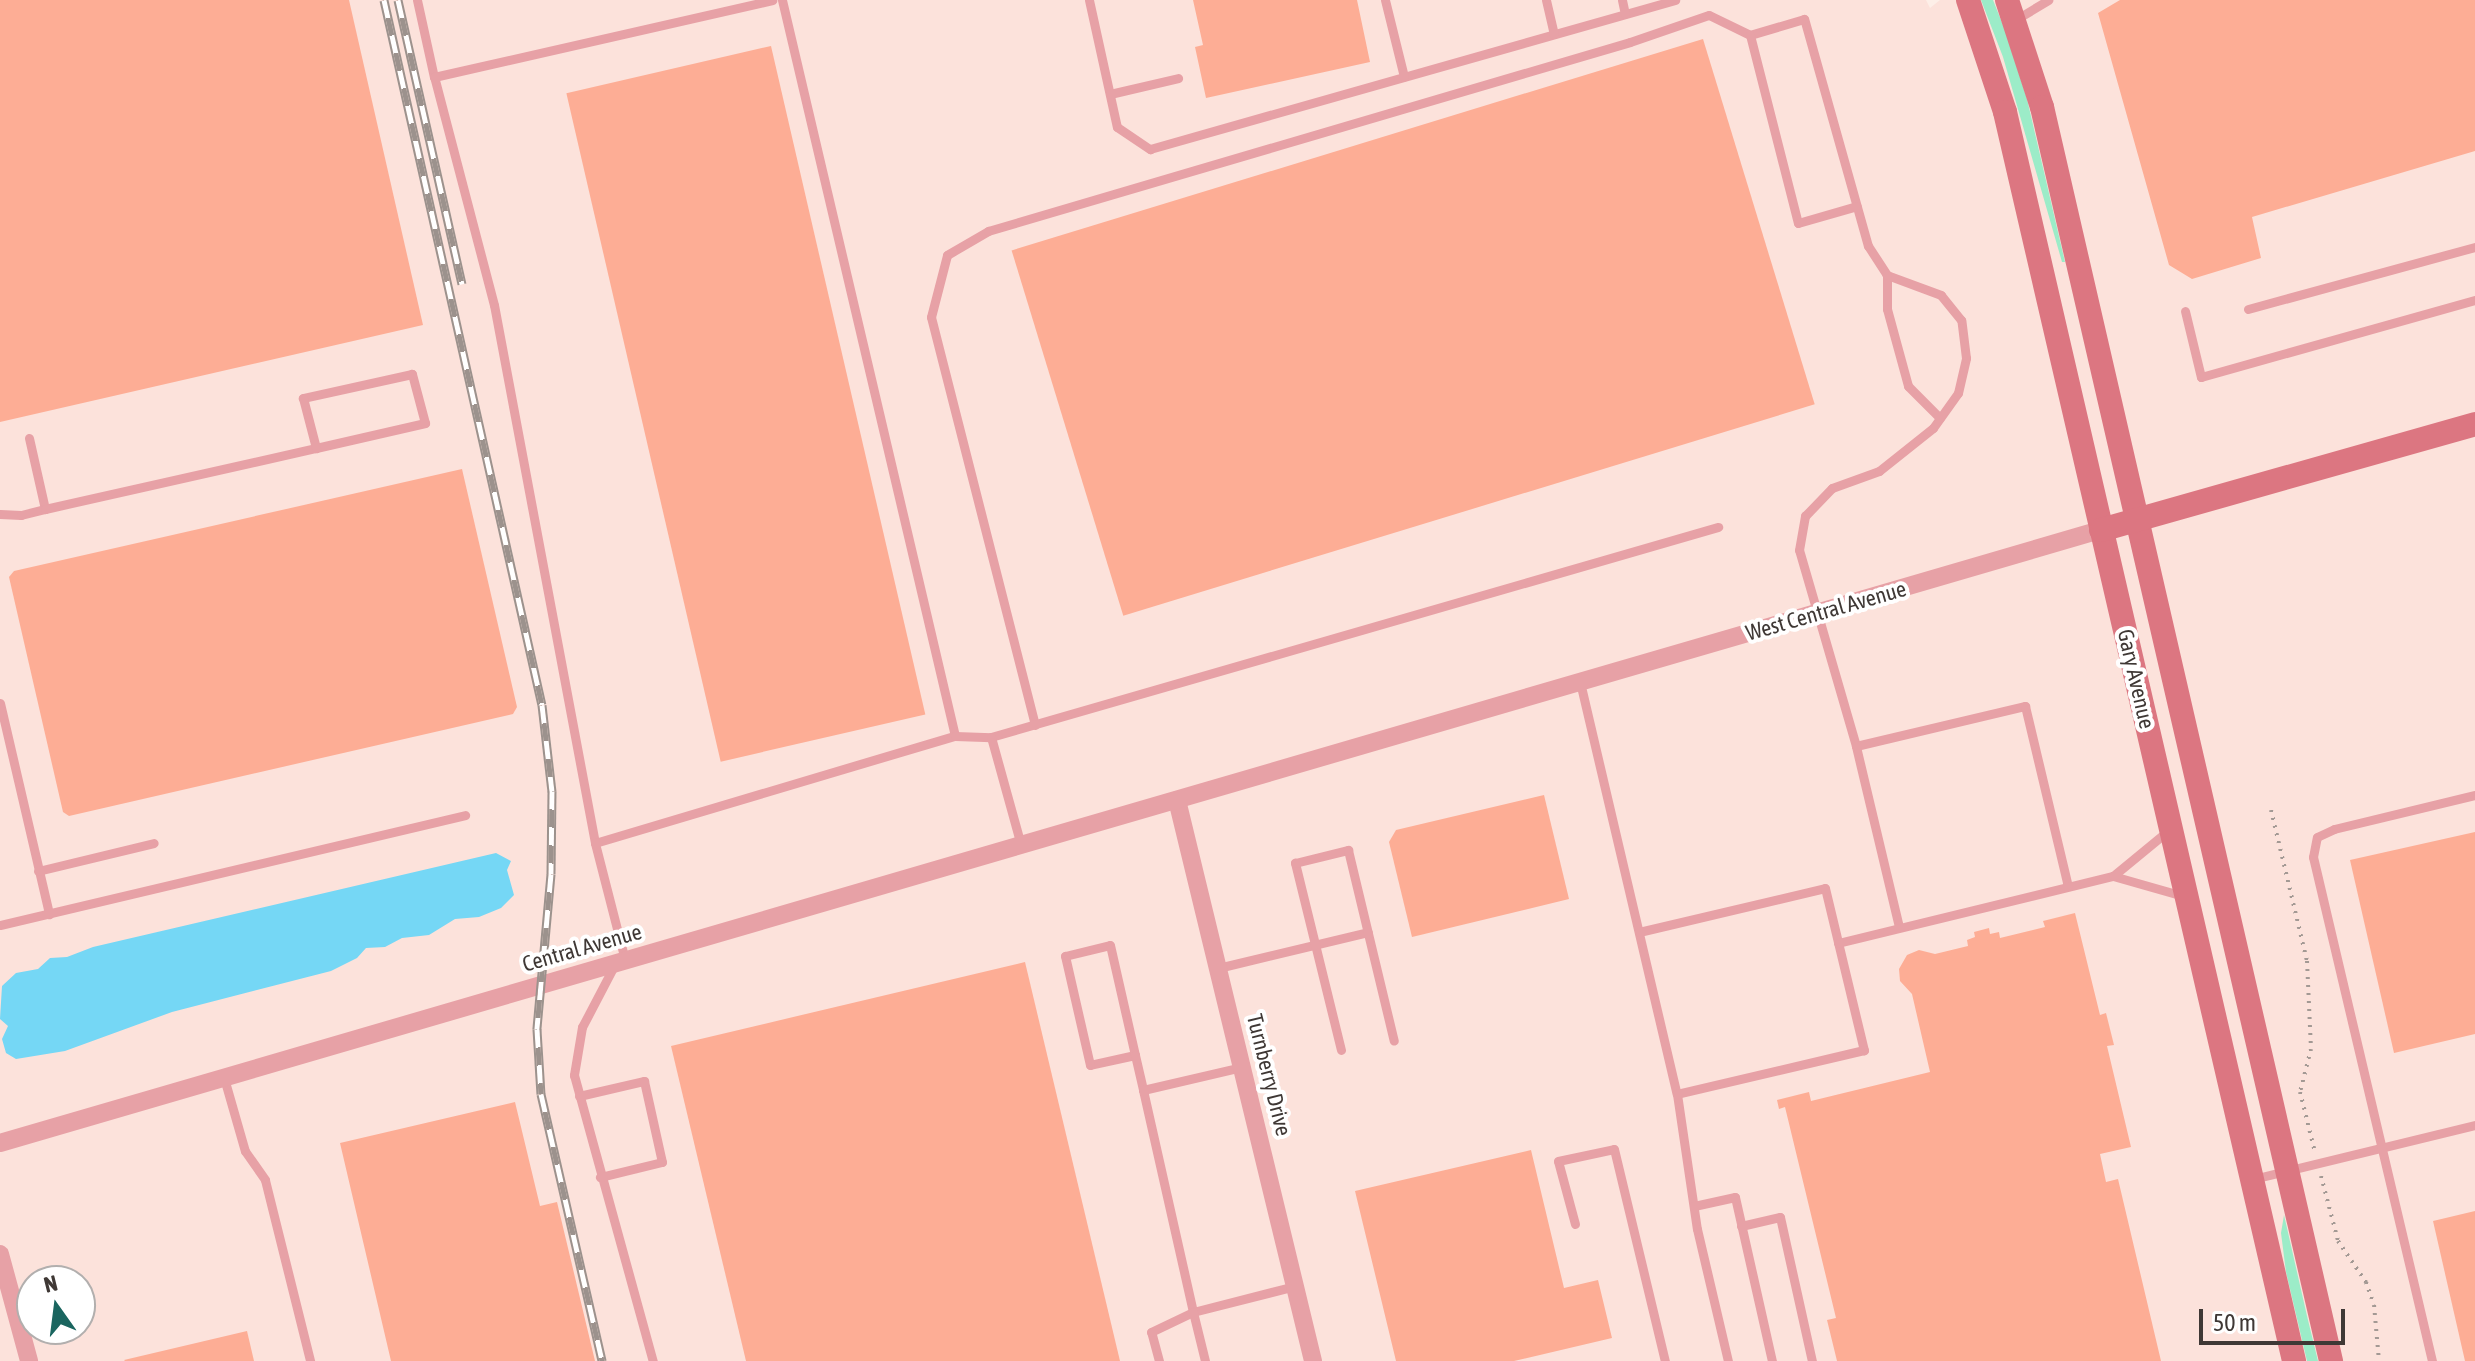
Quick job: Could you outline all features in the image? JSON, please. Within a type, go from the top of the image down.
[{"type":"main road","name":"Gary Avenue","points":[[1968,0],[1993,66],[2005,112],[2294,1361]]},
{"type":"main road","name":"Gary Avenue","points":[[2011,10],[2042,107],[2331,1361]]},
{"type":"main road","name":"West Central Avenue","points":[[2101,530],[2475,424]]},
{"type":"street","name":"West Central Avenue","points":[[1177,800],[2101,530]]},
{"type":"street","name":"Central Avenue","points":[[0,1143],[1177,800]]},
{"type":"street","name":"Turnberry Drive","points":[[1177,800],[1313,1361]]},
{"type":"street","points":[[1,1258],[29,1361]]},
{"type":"lane","points":[[417,0],[494,305],[595,843],[621,962],[582,1027],[574,1075],[653,1361]]},
{"type":"lane","points":[[434,77],[772,0]]},
{"type":"lane","points":[[782,0],[955,736]]},
{"type":"lane","points":[[1089,0],[1117,127],[1150,149],[1675,0]]},
{"type":"lane","points":[[1385,0],[1404,77]]},
{"type":"lane","points":[[1546,0],[1554,34]]},
{"type":"lane","points":[[1622,0],[1625,14]]},
{"type":"lane","points":[[2011,10],[2048,0]]},
{"type":"lane","points":[[1035,725],[931,317],[947,255],[988,231],[1615,47],[1709,15],[1750,35],[1804,19],[1868,246],[1887,275],[1887,309],[1908,386],[1940,418]]},
{"type":"lane","points":[[1750,35],[1798,223],[1857,206]]},
{"type":"lane","points":[[1110,94],[1178,78]]},
{"type":"lane","points":[[2248,309],[2475,247]]},
{"type":"lane","points":[[1887,275],[1941,295],[1961,320],[1966,358],[1958,393],[1933,428],[1879,471],[1832,488],[1805,516],[1799,550],[1856,746],[1899,927]]},
{"type":"lane","points":[[2185,311],[2201,377],[2475,300]]},
{"type":"lane","points":[[0,514],[21,515],[45,509],[316,448],[425,423],[412,374],[303,398],[316,448]]},
{"type":"lane","points":[[29,438],[45,509]]},
{"type":"lane","points":[[595,843],[955,736],[991,737],[1035,725],[1718,527]]},
{"type":"lane","points":[[1580,682],[1677,1094],[1694,1206],[1728,1361]]},
{"type":"lane","points":[[0,703],[49,914]]},
{"type":"lane","points":[[1856,746],[2025,706],[2068,886]]},
{"type":"lane","points":[[991,737],[1021,845]]},
{"type":"lane","points":[[2432,1361],[2313,857],[2317,837],[2334,829],[2475,795]]},
{"type":"lane","points":[[0,925],[465,815]]},
{"type":"lane","points":[[1838,943],[2113,876],[2171,828]]},
{"type":"lane","points":[[38,871],[154,843]]},
{"type":"lane","points":[[1341,1050],[1295,863],[1348,850],[1394,1041]]},
{"type":"lane","points":[[2113,876],[2187,897]]},
{"type":"lane","points":[[1639,932],[1825,888],[1864,1050],[1677,1094]]},
{"type":"lane","points":[[1218,968],[1368,932]]},
{"type":"lane","points":[[1135,1055],[1090,1065],[1065,956],[1110,945],[1205,1361]]},
{"type":"lane","points":[[1143,1090],[1242,1067]]},
{"type":"lane","points":[[224,1078],[245,1151],[265,1180],[310,1361]]},
{"type":"lane","points":[[579,1096],[644,1081],[662,1162],[600,1177]]},
{"type":"lane","points":[[2252,1180],[2475,1125]]},
{"type":"lane","points":[[1575,1224],[1558,1161],[1614,1149],[1665,1361]]},
{"type":"lane","points":[[1694,1206],[1735,1197],[1772,1361]]},
{"type":"lane","points":[[1741,1226],[1780,1217],[1812,1361]]},
{"type":"lane","points":[[1159,1361],[1151,1332],[1193,1312],[1295,1286]]},
{"type":"path","points":[[2271,810],[2310,986],[2311,1049],[2300,1092],[2309,1127]]},
{"type":"path","points":[[2327,1201],[2338,1241],[2366,1282],[2374,1305],[2379,1361]]},
{"type":"shaded area","points":[[0,0],[1926,0],[1930,8],[1940,0],[2475,0],[2475,1361],[0,1361]]},
{"type":"green space","points":[[1981,0],[1993,0],[2005,30],[2027,99],[2065,262],[2062,262],[2003,57]]},
{"type":"green space","points":[[2284,1215],[2318,1361],[2307,1361],[2286,1272],[2281,1233]]},
{"type":"water","points":[[496,853],[511,861],[507,870],[514,895],[501,908],[479,917],[455,919],[429,935],[402,938],[385,947],[366,948],[357,958],[331,971],[172,1012],[65,1051],[16,1059],[6,1053],[2,1039],[8,1026],[0,1019],[2,986],[16,973],[38,969],[50,958],[67,957],[93,947]]},
{"type":"building","points":[[0,0],[349,0],[423,325],[0,422]]},
{"type":"building","points":[[1193,0],[1357,0],[1370,62],[1206,98],[1195,47],[1203,45]]},
{"type":"building","points":[[2120,0],[2475,0],[2475,151],[2252,217],[2261,258],[2192,279],[2169,265],[2098,13]]},
{"type":"building","points":[[1703,39],[1815,404],[1123,616],[1012,250]]},
{"type":"building","points":[[771,46],[925,714],[721,762],[566,93]]},
{"type":"building","points":[[462,469],[517,707],[513,714],[69,816],[63,812],[9,577],[14,571]]},
{"type":"building","points":[[1544,795],[1569,899],[1412,937],[1389,842],[1396,830]]},
{"type":"building","points":[[2475,832],[2475,1034],[2394,1053],[2350,860]]},
{"type":"building","points":[[2075,913],[2100,1015],[2106,1013],[2114,1045],[2107,1046],[2131,1147],[2100,1154],[2106,1182],[2118,1179],[2161,1361],[1837,1361],[1827,1320],[1836,1318],[1785,1107],[1779,1109],[1777,1100],[1809,1092],[1811,1101],[1930,1072],[1912,994],[1900,981],[1899,969],[1907,955],[1919,950],[1935,954],[1968,946],[1967,940],[1975,937],[1974,932],[1989,928],[1990,934],[1999,932],[2000,938],[2045,927],[2043,921]]},
{"type":"building","points":[[1025,962],[1120,1361],[746,1361],[671,1046]]},
{"type":"building","points":[[515,1102],[540,1206],[557,1202],[595,1361],[391,1361],[340,1143]]},
{"type":"building","points":[[1531,1150],[1564,1288],[1598,1280],[1612,1338],[1514,1361],[1396,1361],[1355,1191]]},
{"type":"building","points":[[2475,1211],[2475,1361],[2465,1361],[2433,1221]]},
{"type":"building","points":[[247,1331],[254,1361],[124,1360]]},
{"type":"railway","points":[[384,0],[542,705],[552,791],[551,874],[537,1029],[541,1094],[602,1361]]},
{"type":"railway","points":[[398,0],[462,284]]}]
